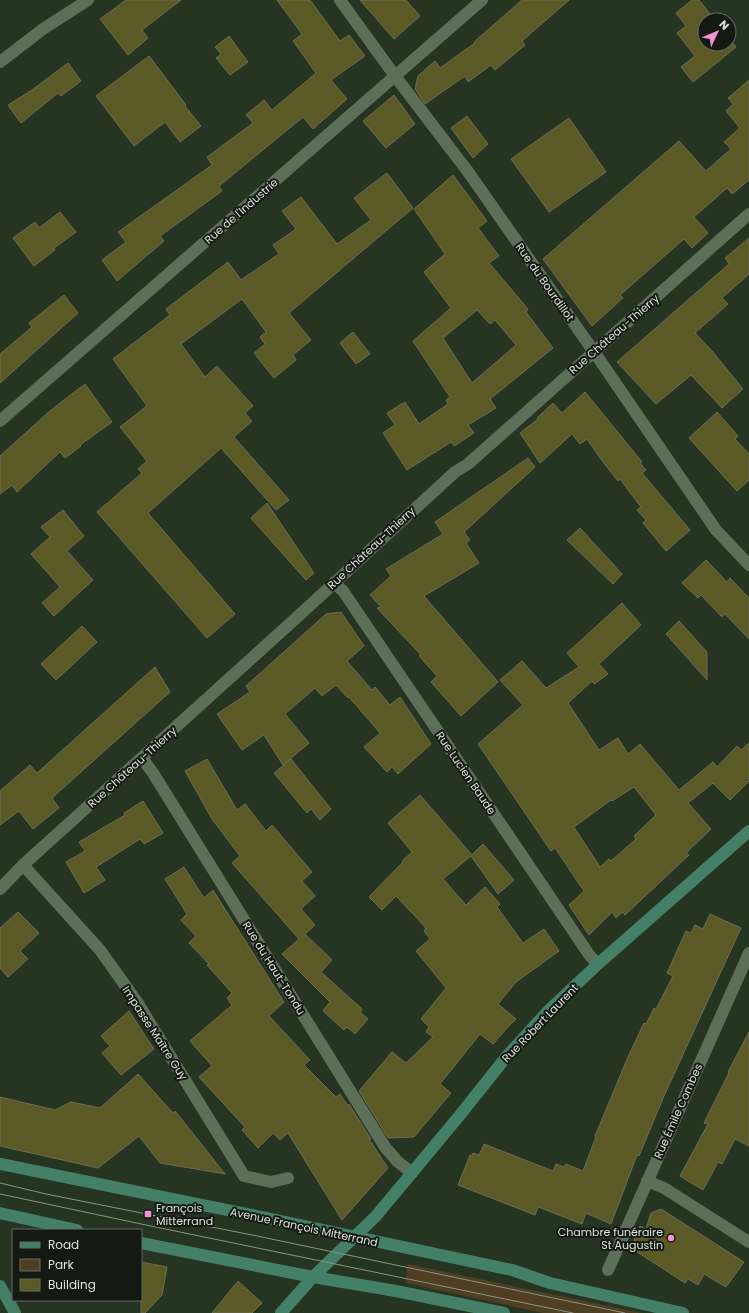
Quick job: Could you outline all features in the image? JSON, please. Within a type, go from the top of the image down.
[{"type":"main road","name":"Rue Robert Laurent","points":[[313,1277],[376,1216],[507,1056],[549,1010],[598,964],[749,831]]},
{"type":"main road","name":"Avenue François Mitterrand","points":[[0,1164],[512,1270],[550,1283],[683,1313]]},
{"type":"main road","points":[[0,1213],[72,1229]]},
{"type":"main road","points":[[142,1243],[504,1313]]},
{"type":"main road","points":[[281,1313],[313,1277]]},
{"type":"main road","points":[[0,1286],[15,1313]]},
{"type":"street","points":[[0,62],[43,28],[88,0]]},
{"type":"street","name":"Rue du Bourdillot","points":[[340,0],[395,76],[465,167],[594,351],[716,530],[749,565]]},
{"type":"street","name":"Rue de l'Industrie","points":[[0,421],[482,0]]},
{"type":"street","name":"Rue Château-Thierry","points":[[0,890],[23,865],[455,472],[468,464],[749,214]]},
{"type":"street","name":"Rue Lucien Baude","points":[[334,583],[343,591],[590,956],[598,964]]},
{"type":"street","name":"Rue du Haut-Tondu","points":[[142,758],[153,772],[385,1147],[412,1173]]},
{"type":"street","name":"Impasse Maître Guy","points":[[23,865],[100,950],[137,1002],[244,1176],[271,1182],[288,1178]]},
{"type":"street","name":"Rue Émile Combes","points":[[608,1270],[749,953]]},
{"type":"street","points":[[648,1181],[664,1188],[749,1242]]},
{"type":"green space","points":[[408,1264],[642,1313],[543,1313],[405,1283]]},
{"type":"building","points":[[126,0],[181,0],[142,30],[148,38],[128,55],[100,19]]},
{"type":"building","points":[[277,0],[310,0],[340,41],[349,35],[365,56],[331,80],[347,99],[313,129],[303,117],[219,186],[222,191],[160,236],[164,241],[117,281],[102,260],[126,242],[118,232],[212,165],[207,157],[253,123],[246,115],[264,100],[272,110],[316,73],[293,41],[302,34]]},
{"type":"building","points":[[360,0],[406,0],[420,16],[394,39]]},
{"type":"building","points":[[522,0],[569,0],[522,41],[525,45],[495,70],[491,65],[468,82],[465,76],[425,104],[415,89],[418,76],[435,61],[440,68],[475,43],[474,42]]},
{"type":"building","points":[[692,0],[699,0],[709,12],[697,12],[697,52],[730,52],[693,82],[681,67],[695,56],[677,33],[686,26],[676,13]]},
{"type":"building","points":[[229,36],[248,62],[230,75],[216,58],[221,54],[215,47]]},
{"type":"building","points":[[149,56],[201,126],[180,142],[165,122],[134,146],[96,96]]},
{"type":"building","points":[[68,63],[81,81],[61,96],[58,93],[21,123],[8,105],[32,90]]},
{"type":"building","points":[[749,80],[749,180],[732,194],[727,188],[694,217],[708,233],[692,248],[684,239],[620,295],[623,298],[592,326],[543,259],[679,141],[706,171],[731,149],[724,142],[740,128],[726,111],[733,104],[728,98]]},
{"type":"building","points":[[394,95],[415,124],[386,148],[363,121]]},
{"type":"building","points":[[467,116],[488,144],[473,158],[451,128]]},
{"type":"building","points":[[569,118],[606,172],[549,212],[511,159]]},
{"type":"building","points":[[387,173],[413,208],[289,313],[311,340],[293,355],[296,360],[274,378],[254,353],[265,344],[260,337],[266,332],[242,299],[181,344],[205,377],[217,366],[253,406],[245,413],[252,421],[234,437],[289,500],[276,510],[221,448],[148,513],[235,614],[207,638],[97,512],[142,473],[138,469],[147,461],[120,427],[147,406],[113,359],[170,315],[166,309],[228,262],[241,280],[279,254],[273,245],[296,229],[282,211],[301,197],[337,244],[371,220],[354,198]]},
{"type":"building","points":[[453,175],[487,221],[478,228],[499,256],[489,263],[528,309],[526,312],[553,348],[490,399],[496,408],[468,425],[474,433],[454,446],[451,442],[407,470],[383,433],[395,425],[387,413],[405,402],[419,424],[448,404],[446,400],[450,397],[413,341],[451,308],[424,272],[445,254],[414,209]],"holes":[[[477,310],[490,324],[495,320],[516,345],[472,383],[443,338]]]},
{"type":"building","points":[[60,212],[76,232],[54,248],[55,250],[34,266],[13,238],[35,222],[39,228]]},
{"type":"building","points":[[749,238],[749,274],[722,298],[728,304],[695,333],[743,389],[722,408],[691,375],[656,404],[617,362],[729,264],[725,258]]},
{"type":"building","points":[[64,295],[78,313],[0,383],[0,354],[32,327],[29,323]]},
{"type":"building","points":[[353,332],[370,354],[356,364],[340,343]]},
{"type":"building","points":[[85,384],[112,422],[65,458],[60,452],[17,492],[12,485],[0,494],[0,456],[51,410]]},
{"type":"building","points":[[585,392],[642,462],[640,463],[646,470],[642,473],[690,530],[666,551],[643,523],[646,520],[637,510],[641,507],[620,479],[618,481],[587,439],[580,444],[572,434],[540,463],[520,433],[538,419],[537,418],[553,403],[562,413]]},
{"type":"building","points":[[717,412],[738,436],[735,439],[749,454],[749,480],[737,491],[689,438]]},
{"type":"building","points":[[528,458],[535,467],[464,532],[470,540],[466,543],[479,563],[424,596],[498,682],[461,716],[431,682],[437,676],[419,656],[421,655],[377,608],[381,607],[370,595],[391,576],[386,569],[443,534],[435,522]]},
{"type":"building","points":[[267,503],[314,573],[306,580],[251,518]]},
{"type":"building","points":[[63,510],[84,536],[67,551],[93,580],[54,616],[42,603],[60,587],[31,554],[50,537],[41,527]]},
{"type":"building","points":[[580,528],[622,574],[613,584],[567,540]]},
{"type":"building","points":[[706,560],[727,582],[730,578],[749,598],[749,639],[725,614],[722,617],[701,595],[698,598],[682,583]]},
{"type":"building","points":[[622,603],[641,625],[599,664],[608,674],[594,684],[592,681],[568,703],[599,750],[618,738],[628,754],[640,744],[679,790],[713,762],[717,767],[737,746],[741,750],[749,743],[749,781],[730,800],[713,783],[688,803],[711,829],[686,853],[689,855],[625,915],[623,912],[616,918],[612,912],[589,935],[569,905],[584,891],[555,848],[551,851],[478,744],[523,705],[500,680],[522,661],[546,688],[579,667],[567,653]],"holes":[[[634,787],[656,815],[634,836],[636,839],[611,861],[609,859],[600,867],[574,827],[611,800],[612,801]]]},
{"type":"building","points":[[341,612],[364,646],[347,661],[372,690],[375,687],[390,705],[400,697],[431,744],[398,774],[392,767],[387,772],[364,747],[380,733],[349,697],[348,698],[336,685],[322,696],[315,688],[285,714],[309,743],[283,765],[264,735],[242,750],[217,714],[250,692],[246,686],[326,614]]},
{"type":"building","points":[[679,621],[707,652],[707,680],[666,634]]},
{"type":"building","points":[[82,626],[97,642],[56,680],[41,664]]},
{"type":"building","points":[[155,667],[170,692],[52,798],[59,808],[33,829],[19,811],[0,825],[0,791],[30,765],[37,773]]},
{"type":"building","points":[[207,759],[237,810],[245,804],[266,831],[272,825],[312,872],[302,881],[315,896],[301,909],[315,925],[305,934],[332,960],[321,972],[362,1009],[360,1012],[368,1019],[355,1034],[347,1027],[344,1030],[323,1011],[330,1002],[282,954],[299,939],[232,863],[240,856],[212,819],[185,771]]},
{"type":"building","points":[[291,759],[331,809],[320,820],[311,809],[307,813],[274,773]]},
{"type":"building","points":[[420,795],[472,855],[483,844],[514,880],[498,894],[471,856],[443,879],[466,905],[485,887],[500,904],[497,907],[523,943],[544,929],[559,951],[516,982],[498,1004],[516,1019],[493,1044],[480,1034],[440,1084],[451,1093],[414,1137],[388,1138],[359,1091],[392,1052],[406,1063],[433,1037],[426,1032],[429,1027],[421,1019],[446,988],[416,951],[430,939],[424,931],[426,928],[396,896],[382,910],[369,897],[412,852],[388,823]]},
{"type":"building","points":[[143,801],[163,833],[144,844],[140,839],[96,867],[105,880],[84,893],[66,862],[85,851],[79,842],[125,815],[124,813]]},
{"type":"building","points":[[184,867],[204,898],[213,890],[284,1002],[269,1016],[310,1060],[304,1065],[336,1097],[340,1094],[348,1106],[349,1104],[388,1168],[342,1220],[288,1133],[280,1140],[273,1133],[258,1148],[242,1130],[245,1127],[199,1077],[212,1066],[190,1041],[232,1005],[227,998],[232,993],[207,965],[209,964],[189,943],[196,936],[181,920],[187,914],[165,879]]},
{"type":"building","points":[[18,912],[39,933],[20,951],[28,959],[8,977],[0,968],[0,928]]},
{"type":"building","points":[[710,914],[741,928],[664,1096],[639,1156],[637,1155],[611,1224],[586,1213],[582,1224],[538,1207],[535,1215],[458,1185],[470,1155],[472,1156],[473,1153],[479,1155],[484,1144],[553,1171],[556,1164],[564,1167],[566,1164],[583,1171],[596,1137],[595,1136],[628,1057],[644,1023],[646,1024],[654,1008],[656,1009],[673,976],[667,973],[686,931],[691,933],[695,925],[703,929]]},
{"type":"building","points":[[129,1011],[154,1049],[121,1075],[102,1053],[110,1046],[101,1036]]},
{"type":"building","points":[[749,1032],[749,1146],[735,1139],[722,1164],[718,1162],[703,1190],[680,1176],[708,1124],[704,1123]]},
{"type":"building","points":[[138,1074],[173,1113],[175,1111],[225,1174],[160,1163],[139,1136],[98,1168],[0,1146],[0,1097],[55,1110],[71,1102],[100,1108]]},
{"type":"building","name":"Chambre funéraire St Augustin","points":[[661,1209],[744,1262],[726,1287],[704,1274],[698,1285],[688,1279],[685,1283],[631,1248],[640,1226],[646,1229],[651,1213]]},
{"type":"building","points":[[142,1262],[167,1267],[162,1295],[145,1313],[141,1313]]},
{"type":"building","points":[[238,1281],[262,1303],[252,1313],[212,1313]]},
{"type":"tram line","points":[[0,1183],[46,1194],[257,1236],[625,1313]]},
{"type":"tram line","points":[[0,1194],[573,1313]]},
{"type":"place","name":"François Mitterrand","points":[[148,1214]]},
{"type":"place","name":"Chambre funéraire St Augustin","points":[[671,1238]]}]
